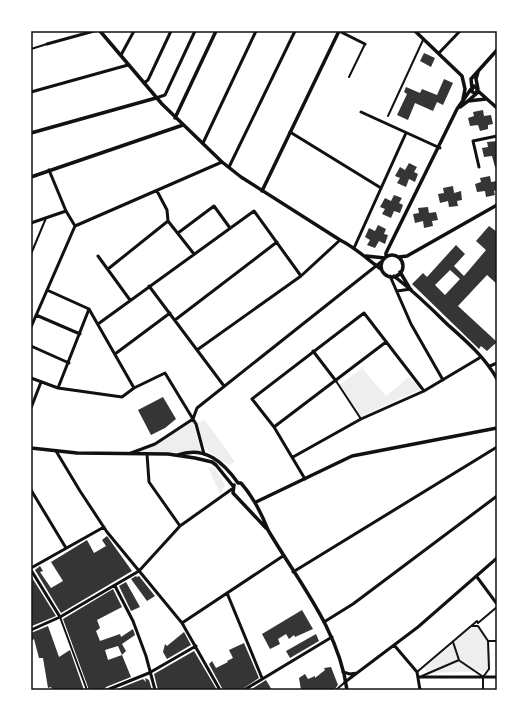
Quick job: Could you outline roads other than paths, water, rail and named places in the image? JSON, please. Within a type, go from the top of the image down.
[{"type":"street","points":[[31,49],[94,31]]},
{"type":"street","points":[[100,31],[156,98],[222,162],[262,191],[354,248],[382,269],[383,272],[392,276],[411,289],[490,366],[497,379]]},
{"type":"street","points":[[121,56],[134,31]]},
{"type":"street","points":[[144,83],[148,80],[171,31]]},
{"type":"street","points":[[31,133],[165,95],[195,31]]},
{"type":"street","points":[[175,118],[216,31]]},
{"type":"street","points":[[203,144],[256,31]]},
{"type":"street","points":[[229,167],[295,31]]},
{"type":"street","points":[[262,191],[339,31],[365,44],[349,77]]},
{"type":"street","points":[[415,31],[462,76],[465,84],[471,90],[477,91]]},
{"type":"street","points":[[439,53],[460,31]]},
{"type":"street","points":[[388,116],[423,38]]},
{"type":"street","points":[[471,90],[471,79],[497,50]]},
{"type":"street","points":[[31,92],[128,65]]},
{"type":"street","points":[[458,110],[477,91],[476,79],[478,70]]},
{"type":"street","points":[[461,104],[465,84]]},
{"type":"street","points":[[128,454],[155,444],[193,419],[197,408],[377,266],[385,257],[461,104],[471,90],[475,86],[477,91],[497,108]]},
{"type":"street","points":[[468,101],[486,99]]},
{"type":"street","points":[[361,112],[440,148]]},
{"type":"street","points":[[31,176],[183,125]]},
{"type":"street","points":[[290,132],[380,188]]},
{"type":"street","points":[[354,248],[406,133]]},
{"type":"street","points":[[478,167],[473,141],[497,136]]},
{"type":"street","points":[[31,327],[75,226],[222,162]]},
{"type":"street","points":[[49,170],[66,211],[75,226]]},
{"type":"street","points":[[157,191],[167,210],[168,221],[194,254]]},
{"type":"street","points":[[365,256],[407,256],[497,205]]},
{"type":"street","points":[[178,233],[214,206],[230,228]]},
{"type":"street","points":[[31,223],[66,211]]},
{"type":"street","points":[[98,324],[254,211],[301,276]]},
{"type":"street","points":[[31,254],[46,218]]},
{"type":"street","points":[[108,269],[168,221]]},
{"type":"street","points":[[197,350],[301,276],[340,240]]},
{"type":"street","points":[[175,320],[277,242]]},
{"type":"street","points":[[390,247],[394,255]]},
{"type":"street","points":[[98,256],[130,300]]},
{"type":"street","points":[[407,256],[402,264],[400,272],[411,289]]},
{"type":"street","points":[[399,257],[402,264]]},
{"type":"street","points":[[381,262],[382,269]]},
{"type":"street","points":[[392,276],[400,272]]},
{"type":"street","points":[[392,276],[411,324],[443,380]]},
{"type":"street","points":[[149,286],[224,386]]},
{"type":"street","points":[[397,291],[411,289]]},
{"type":"street","points":[[47,290],[89,309],[134,388]]},
{"type":"street","points":[[58,388],[89,309]]},
{"type":"street","points":[[305,479],[274,427],[252,399],[364,312],[424,391]]},
{"type":"street","points":[[115,354],[170,313]]},
{"type":"street","points":[[36,315],[80,334]]},
{"type":"street","points":[[274,427],[386,342]]},
{"type":"street","points":[[31,346],[69,363]]},
{"type":"street","points":[[313,351],[336,381],[361,419]]},
{"type":"street","points":[[293,457],[361,419],[424,391],[481,358]]},
{"type":"street","points":[[490,366],[497,363]]},
{"type":"street","points":[[31,378],[58,388],[122,397],[134,388],[165,373],[193,419],[204,454]]},
{"type":"street","points":[[31,408],[41,382]]},
{"type":"street","points":[[256,502],[352,456],[497,428]]},
{"type":"street","points":[[293,572],[497,447]]},
{"type":"street","points":[[31,448],[56,451],[178,455],[212,462],[220,468],[233,487],[236,496],[268,530]]},
{"type":"street","points":[[56,451],[80,492],[104,526],[182,623],[220,690]]},
{"type":"street","points":[[178,455],[183,453],[204,454],[215,458],[222,463],[238,483],[241,483],[251,494],[261,511],[268,530],[332,637],[344,672],[344,683],[347,690]]},
{"type":"street","points":[[147,454],[149,482],[180,526]]},
{"type":"street","points":[[31,630],[60,618],[139,571],[180,526],[238,483]]},
{"type":"street","points":[[31,490],[66,548]]},
{"type":"street","points":[[251,494],[258,498],[265,498]]},
{"type":"street","points":[[324,622],[353,604],[497,496]]},
{"type":"street","points":[[261,511],[261,503],[265,498]]},
{"type":"street","points":[[252,512],[258,507]]},
{"type":"street","points":[[87,690],[60,618],[31,569],[104,526]]},
{"type":"street","points":[[182,623],[283,556]]},
{"type":"street","points":[[336,690],[418,627],[497,558]]},
{"type":"street","points":[[477,577],[497,604]]},
{"type":"street","points":[[115,586],[133,621],[146,656],[149,673],[155,690]]},
{"type":"street","points":[[227,593],[262,678]]},
{"type":"street","points":[[417,672],[471,626],[497,607]]},
{"type":"street","points":[[471,626],[478,626],[488,641],[489,669],[483,677],[483,690]]},
{"type":"street","points":[[244,690],[332,637]]},
{"type":"street","points":[[488,641],[497,641]]},
{"type":"street","points":[[453,642],[459,660],[483,677]]},
{"type":"street","points":[[107,690],[149,673],[196,646]]},
{"type":"street","points":[[394,646],[417,672],[420,690]]},
{"type":"street","points":[[419,678],[459,660]]},
{"type":"street","points":[[344,672],[350,674],[358,673]]},
{"type":"street","points":[[419,678],[497,677]]}]
